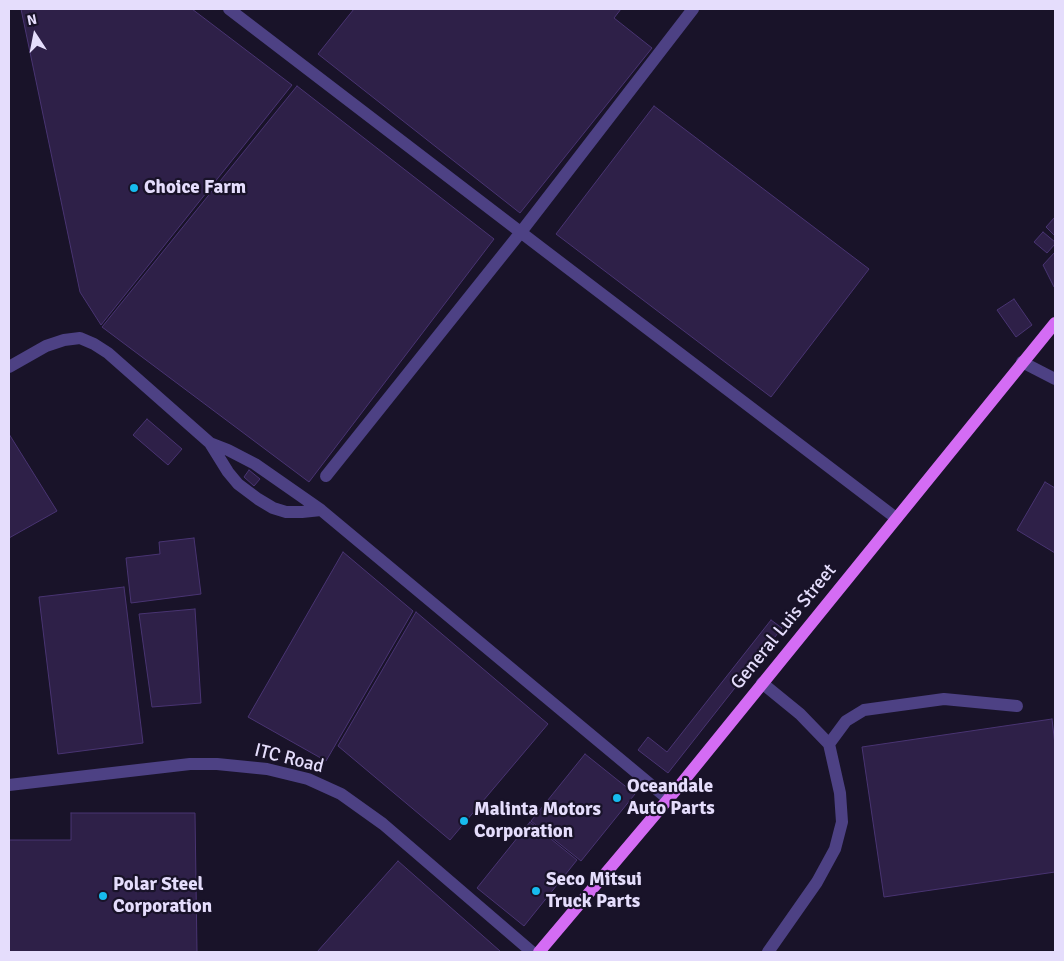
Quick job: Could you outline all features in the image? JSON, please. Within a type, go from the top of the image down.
[{"type":"main road","name":"General Luis Street","points":[[539,952],[668,799],[1055,322]]},
{"type":"street","points":[[229,9],[896,518]]},
{"type":"street","points":[[326,476],[521,232],[693,9]]},
{"type":"street","points":[[9,367],[46,346],[64,340],[80,338],[94,344],[108,353],[210,443],[238,484],[258,499],[273,508],[286,512],[321,510]]},
{"type":"street","points":[[1022,362],[1055,379]]},
{"type":"street","points":[[210,443],[255,464],[321,510],[668,799]]},
{"type":"street","points":[[762,684],[800,714],[829,744],[840,793],[842,822],[835,849],[817,882],[768,952]]},
{"type":"street","points":[[829,744],[846,721],[864,710],[944,699],[1017,706]]},
{"type":"street","name":"ITC Road","points":[[9,785],[190,764],[217,764],[267,769],[308,779],[341,794],[383,824],[532,952]]},
{"type":"building","name":"Choice Farm","points":[[21,9],[192,9],[292,85],[101,325],[80,292]]},
{"type":"building","points":[[354,9],[621,9],[614,18],[652,48],[520,213],[318,54]]},
{"type":"building","points":[[297,86],[494,239],[309,482],[102,327]]},
{"type":"building","points":[[654,106],[869,269],[771,397],[556,234]]},
{"type":"building","points":[[1055,217],[1055,236],[1046,227]]},
{"type":"building","points":[[1043,232],[1055,242],[1047,253],[1034,242]]},
{"type":"building","points":[[1055,252],[1055,286],[1054,287],[1043,265]]},
{"type":"building","points":[[1014,299],[1032,325],[1016,337],[997,310]]},
{"type":"building","points":[[147,419],[182,449],[168,465],[133,435]]},
{"type":"building","points":[[9,434],[57,511],[9,538]]},
{"type":"building","points":[[249,470],[260,479],[254,486],[244,477]]},
{"type":"building","points":[[1045,482],[1055,488],[1055,553],[1017,530]]},
{"type":"building","points":[[194,538],[201,594],[131,603],[126,558],[160,554],[159,542]]},
{"type":"building","points":[[343,552],[413,611],[326,761],[248,717]]},
{"type":"building","points":[[124,587],[143,743],[58,754],[39,597]]},
{"type":"building","points":[[195,609],[201,703],[152,707],[139,614]]},
{"type":"building","points":[[416,612],[548,724],[450,840],[338,746]]},
{"type":"building","points":[[771,620],[782,628],[668,773],[638,750],[648,737],[667,752]]},
{"type":"building","points":[[1052,719],[1055,745],[1055,872],[884,897],[862,747]]},
{"type":"building","points":[[585,754],[635,794],[581,861],[531,821]]},
{"type":"building","name":"Polar Steel Corporation","points":[[71,813],[195,813],[197,952],[9,952],[9,840],[71,840]]},
{"type":"building","points":[[530,822],[577,860],[524,926],[477,888]]},
{"type":"building","points":[[398,861],[500,951],[317,952]]},
{"type":"place","name":"Choice Farm","points":[[134,188]]},
{"type":"place","name":"Oceandale Auto Parts","points":[[617,798]]},
{"type":"place","name":"Malinta Motors Corporation","points":[[464,821]]},
{"type":"place","name":"Seco Mitsui Truck Parts","points":[[536,891]]},
{"type":"place","name":"Polar Steel Corporation","points":[[103,896]]}]
